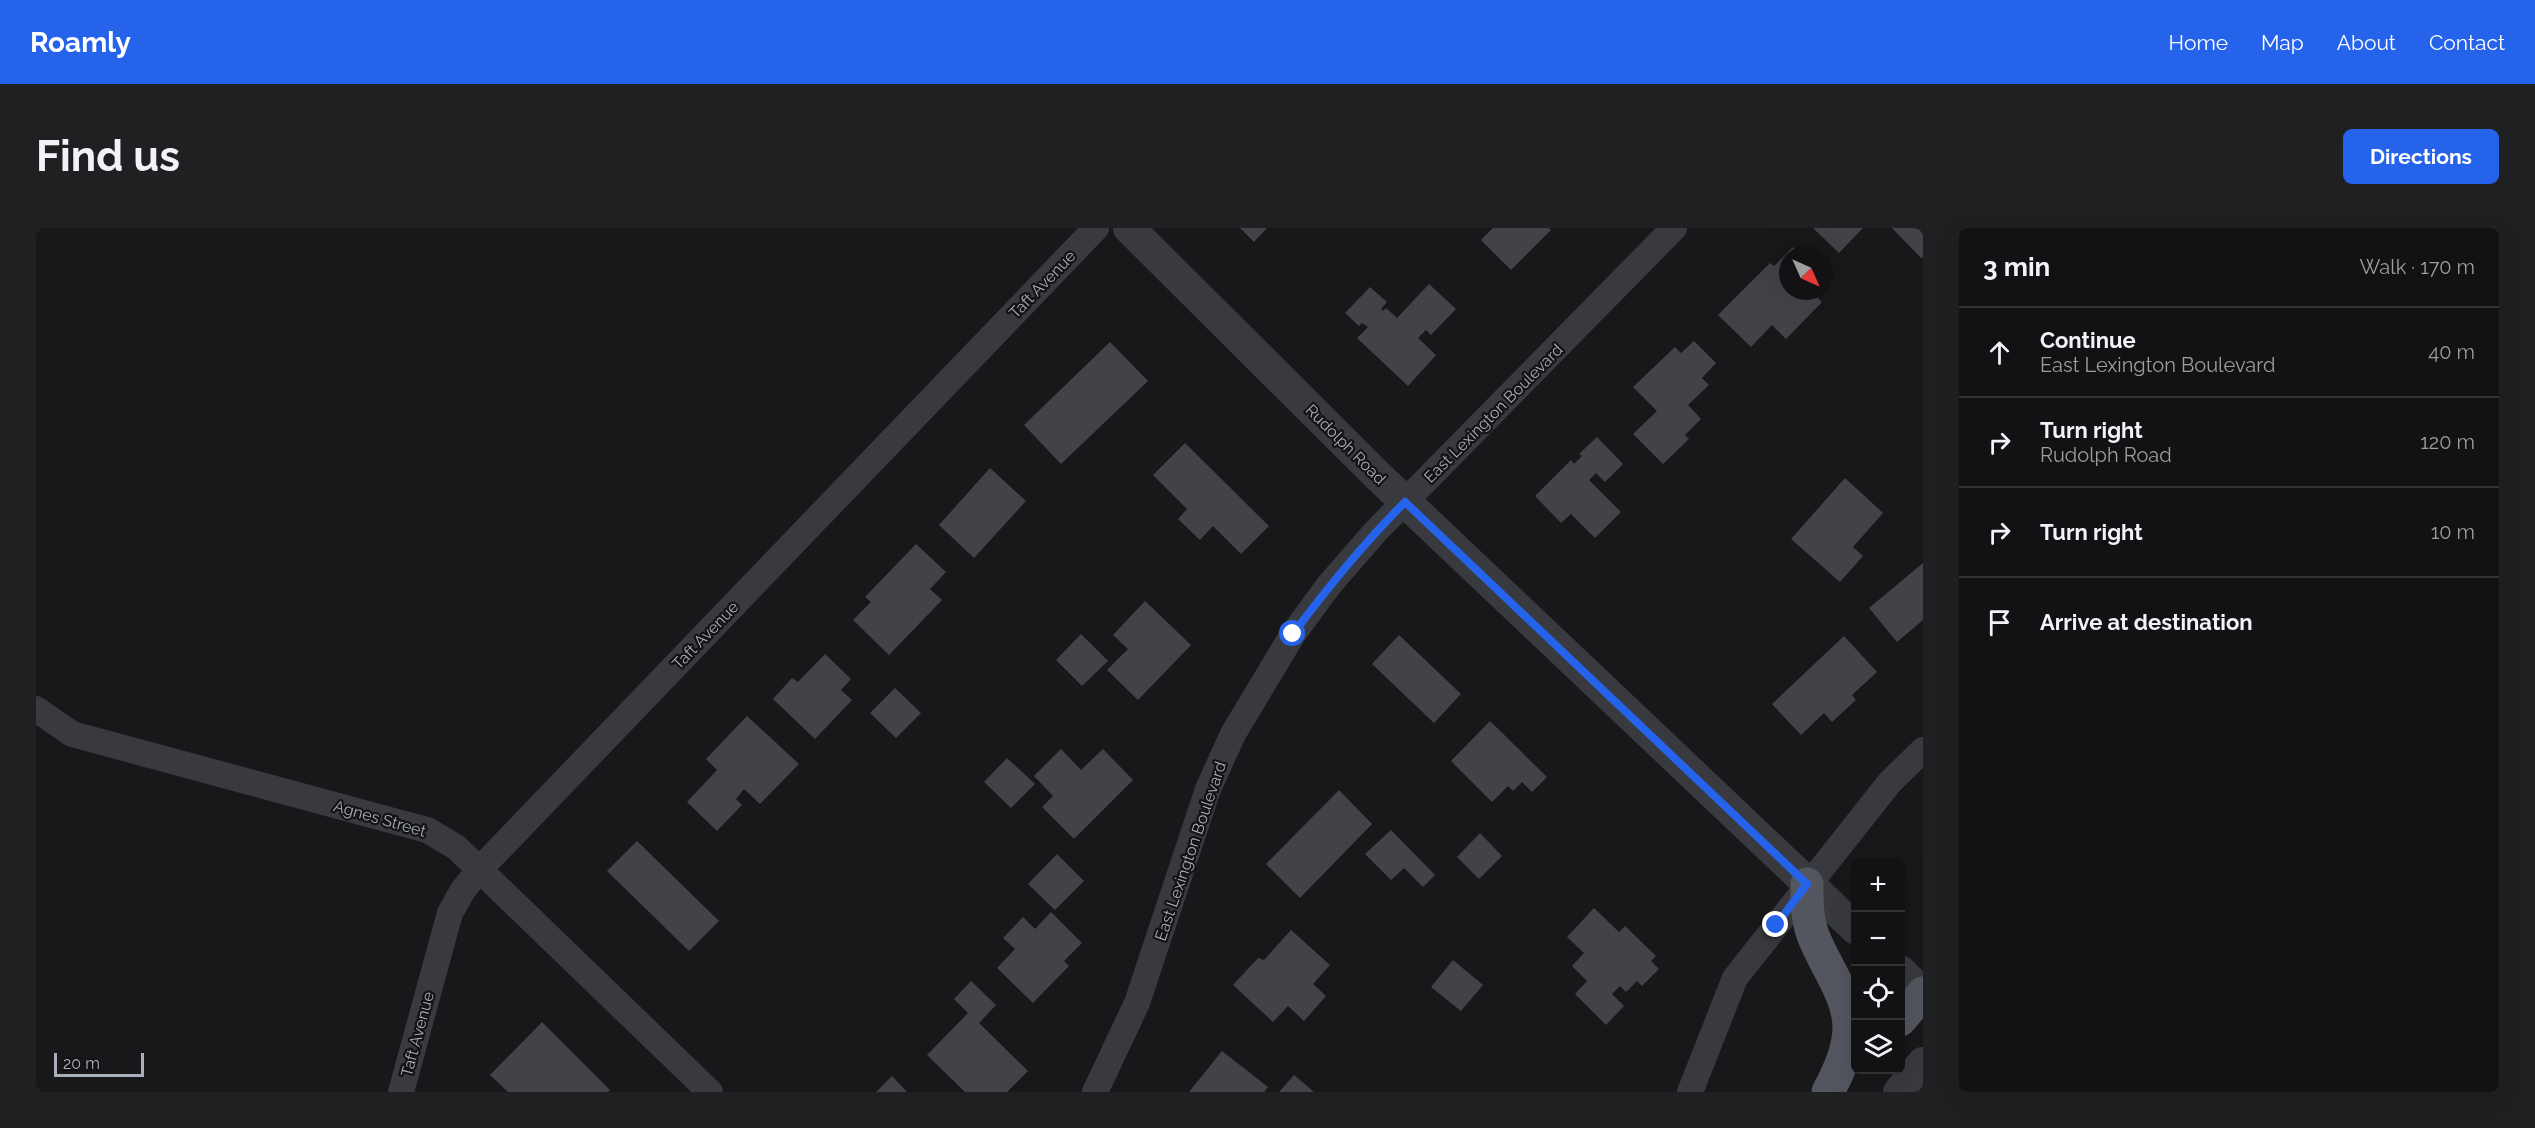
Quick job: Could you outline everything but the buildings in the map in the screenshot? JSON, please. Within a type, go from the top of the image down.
[{"type":"main road","points":[[1807,884],[1808,912],[1813,933],[1835,979],[1849,1025],[1847,1047],[1828,1092]]},
{"type":"main road","points":[[1905,1014],[1923,994]]},
{"type":"main road","points":[[1839,1092],[1855,1074]]},
{"type":"street","name":"Taft Avenue","points":[[401,1092],[450,913],[463,890],[480,869],[1096,228]]},
{"type":"street","name":"Rudolph Road","points":[[1129,228],[1405,502],[1851,924]]},
{"type":"street","name":"East Lexington Boulevard","points":[[1095,1092],[1137,1004],[1208,789],[1233,734],[1261,684],[1299,626],[1342,570],[1405,502],[1674,228]]},
{"type":"street","name":"Agnes Street","points":[[36,708],[72,734],[427,830],[456,847],[480,869],[710,1092]]},
{"type":"street","points":[[1690,1092],[1735,978],[1807,884],[1890,782],[1923,750]]},
{"type":"street","points":[[1905,976],[1923,994]]},
{"type":"street","points":[[1899,1092],[1923,1063]]},
{"type":"route","points":[[1293,634],[1329,585],[1376,531],[1405,502],[1807,884],[1776,925]]}]
